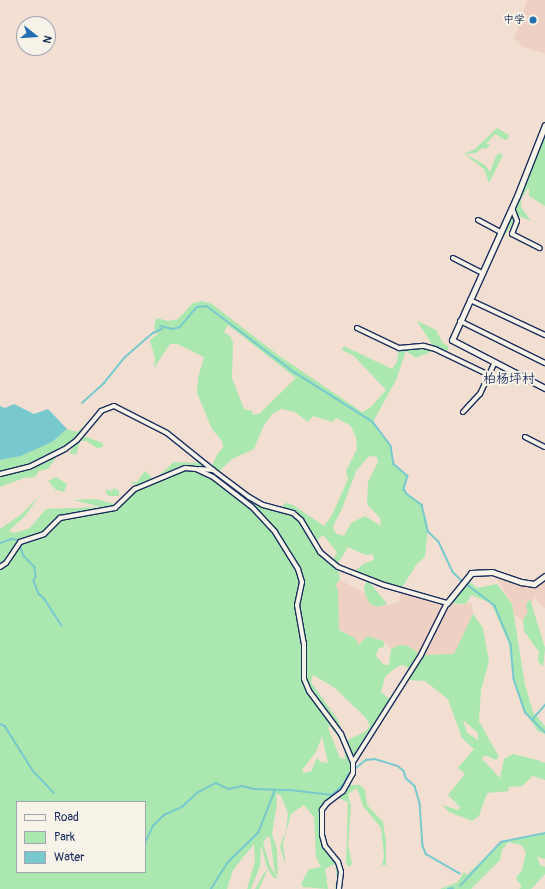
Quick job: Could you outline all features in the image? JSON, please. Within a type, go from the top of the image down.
[{"type":"street","points":[[545,125],[512,208],[452,340],[545,388]]},
{"type":"street","points":[[512,208],[517,220],[512,234],[540,248]]},
{"type":"street","points":[[478,220],[501,232]]},
{"type":"street","points":[[453,258],[483,273]]},
{"type":"street","points":[[470,300],[545,335]]},
{"type":"street","points":[[460,321],[545,363]]},
{"type":"street","points":[[357,328],[399,348],[424,346],[489,375]]},
{"type":"street","points":[[463,412],[480,394],[495,362]]},
{"type":"street","points":[[0,474],[29,467],[65,449],[77,440],[101,411],[114,406],[167,433],[248,497],[263,505],[293,513],[301,520],[320,552],[338,567],[384,585],[447,603]]},
{"type":"street","points":[[525,437],[545,447]]},
{"type":"street","points":[[0,567],[6,563],[20,542],[44,534],[60,518],[115,508],[139,487],[185,468],[213,470]]},
{"type":"street","points":[[196,469],[240,496],[275,532],[293,558],[302,582],[297,606],[304,643],[304,679],[310,691],[341,734],[354,762]]},
{"type":"street","points":[[339,889],[341,872],[338,862],[325,846],[322,835],[322,810],[327,803],[343,791],[351,779],[354,762],[421,655],[447,603],[471,573],[485,571],[521,582],[534,584],[545,576]]},
{"type":"shaded area","name":"中学","points":[[527,0],[545,0],[545,54],[523,47],[514,39]]},
{"type":"shaded area","points":[[492,572],[533,584],[545,576],[545,608],[538,603],[536,597],[531,602],[529,599],[527,604],[528,612],[523,620],[514,615],[512,604]]},
{"type":"shaded area","points":[[340,580],[365,593],[377,607],[399,602],[401,589],[458,605],[472,603],[473,614],[455,654],[450,656],[421,655],[408,646],[391,649],[383,641],[367,636],[359,645],[346,633],[339,630],[338,590],[335,585]]},
{"type":"green space","points":[[545,125],[545,206],[529,196],[529,187],[521,199],[521,207],[531,221],[517,215],[503,239],[501,232]]},
{"type":"green space","points":[[497,128],[509,135],[508,139],[505,140],[495,134],[486,144],[490,144],[486,149],[482,148],[476,153],[465,154],[485,165],[490,172],[496,156],[499,153],[503,155],[489,183],[484,169],[464,154],[475,149]]},
{"type":"green space","points":[[202,301],[212,304],[278,355],[362,412],[370,408],[386,390],[354,356],[342,350],[344,346],[392,369],[397,362],[399,348],[410,345],[435,349],[417,321],[436,330],[443,343],[449,347],[445,354],[435,350],[416,358],[406,351],[396,380],[373,422],[391,446],[394,464],[408,476],[404,489],[407,494],[422,505],[428,526],[425,557],[416,565],[401,589],[368,580],[387,604],[378,607],[370,604],[366,596],[364,587],[368,579],[353,573],[363,564],[374,560],[373,554],[366,555],[348,547],[338,563],[333,560],[337,552],[323,535],[315,543],[320,552],[338,567],[340,580],[335,585],[338,589],[339,630],[355,638],[359,645],[367,636],[383,641],[385,646],[378,649],[376,656],[384,665],[389,665],[391,649],[400,645],[408,646],[421,655],[454,654],[473,614],[483,628],[489,661],[481,690],[479,721],[499,757],[496,760],[485,755],[482,759],[500,778],[504,759],[513,754],[537,760],[545,763],[545,780],[533,776],[522,786],[508,787],[509,791],[487,793],[479,816],[472,821],[449,812],[442,805],[459,810],[460,807],[448,795],[465,774],[458,768],[474,749],[462,738],[448,699],[425,681],[405,680],[411,669],[402,665],[395,668],[385,677],[381,692],[392,701],[353,762],[353,773],[347,785],[360,785],[365,790],[367,805],[383,822],[386,840],[386,865],[382,865],[384,856],[381,828],[363,806],[357,788],[348,794],[351,806],[348,845],[352,863],[350,867],[346,864],[348,802],[335,797],[322,810],[325,846],[338,862],[341,872],[339,889],[335,889],[337,878],[335,864],[325,869],[328,889],[303,887],[301,884],[309,869],[321,867],[316,857],[314,817],[304,805],[291,814],[283,844],[286,867],[280,846],[286,831],[288,813],[281,796],[276,794],[277,803],[272,834],[277,849],[278,875],[275,873],[270,837],[267,837],[263,843],[270,866],[278,879],[273,877],[267,867],[261,845],[260,866],[251,889],[247,889],[255,861],[254,844],[233,870],[227,889],[0,889],[0,529],[22,514],[39,496],[26,515],[9,531],[15,533],[30,528],[46,509],[101,507],[73,500],[96,499],[118,505],[139,486],[129,482],[137,482],[145,471],[152,478],[158,476],[174,462],[198,463],[187,451],[211,468],[218,453],[223,448],[222,441],[212,429],[197,393],[198,378],[204,357],[177,344],[170,344],[154,368],[155,359],[150,340],[158,334],[154,328],[156,318],[168,321],[178,319],[193,303]],"holes":[[[228,325],[296,378],[259,414],[253,415],[252,411],[244,409],[232,378],[233,343],[230,336],[224,332]],[[282,409],[295,412],[308,422],[313,416],[333,422],[336,418],[350,425],[356,437],[357,449],[346,471],[348,479],[332,515],[324,526],[293,505],[286,503],[279,509],[263,505],[218,472],[232,459],[254,449],[264,425],[273,413]],[[369,456],[377,457],[378,462],[368,482],[367,504],[380,518],[381,526],[365,516],[351,523],[344,536],[337,534],[333,529],[356,471]],[[313,675],[335,688],[366,718],[370,726],[366,731],[346,741],[338,720],[311,682]],[[463,720],[478,733],[478,740],[467,733]],[[330,726],[344,745],[345,759],[340,758],[328,728]],[[322,736],[328,763],[321,762],[317,758],[311,771],[304,773],[302,770],[316,752]]]},
{"type":"green space","points":[[81,428],[85,431],[81,435],[103,443],[103,447],[97,448],[86,441],[80,441],[76,455],[69,453],[73,448],[68,446],[55,454],[56,458],[48,469],[39,471],[35,477],[24,478],[0,487],[0,460],[21,456],[52,442],[67,429],[78,432]]},
{"type":"green space","points":[[56,477],[67,484],[64,492],[56,490],[48,481]]},
{"type":"green space","points":[[114,488],[119,491],[119,496],[109,496],[106,493],[106,489],[111,491]]},
{"type":"green space","points":[[466,578],[477,588],[497,584],[512,604],[525,685],[533,712],[545,726],[545,734],[538,731],[523,710],[513,680],[509,644],[491,603],[471,595],[466,604],[447,603]]},
{"type":"green space","points":[[530,599],[545,648],[543,667],[538,661],[539,652],[524,631],[523,620],[528,612],[526,605]]},
{"type":"green space","points":[[545,833],[545,859],[537,857],[540,865],[545,867],[545,874],[531,889],[519,889],[522,887],[516,878],[522,870],[526,853],[522,845],[511,843],[510,840]]},
{"type":"green space","points":[[510,840],[502,850],[500,860],[471,889],[440,889],[458,882],[464,872],[467,875],[501,842]]},
{"type":"green space","points":[[268,869],[259,889],[255,889],[264,873]]},
{"type":"water","points":[[14,404],[34,414],[48,409],[67,429],[52,442],[21,456],[0,460],[0,406],[5,408]]},
{"type":"waterway","points":[[160,326],[173,329],[180,327],[197,307],[207,306],[294,372],[373,422],[391,446],[394,464],[408,476],[404,489],[407,494],[422,505],[428,531],[439,542],[453,572],[462,581]]},
{"type":"waterway","points":[[82,403],[104,383],[124,358],[153,333],[162,329]]},
{"type":"waterway","points":[[0,543],[12,539],[18,540]]},
{"type":"waterway","points":[[20,546],[24,556],[35,567],[36,577],[34,581],[39,594],[44,598],[62,626]]},
{"type":"waterway","points":[[465,583],[495,606],[511,644],[514,679],[526,713],[545,732]]},
{"type":"waterway","points":[[532,720],[545,705]]},
{"type":"waterway","points":[[0,724],[5,726],[34,772],[54,793]]},
{"type":"waterway","points":[[356,768],[366,760],[375,759],[398,766],[404,771],[406,778],[415,786],[420,803],[423,846],[426,854],[460,874]]},
{"type":"waterway","points":[[146,841],[153,826],[164,815],[182,807],[197,793],[216,783],[229,789],[242,786],[254,789],[291,790],[332,795],[344,784],[348,775]]},
{"type":"waterway","points":[[211,889],[227,863],[258,833],[275,790]]},
{"type":"waterway","points":[[460,886],[501,842],[545,833]]},
{"type":"waterway","points":[[448,889],[453,888]]},
{"type":"place","name":"中学","points":[[533,20]]},
{"type":"district","name":"柏杨坪村","points":[[509,379]]}]
